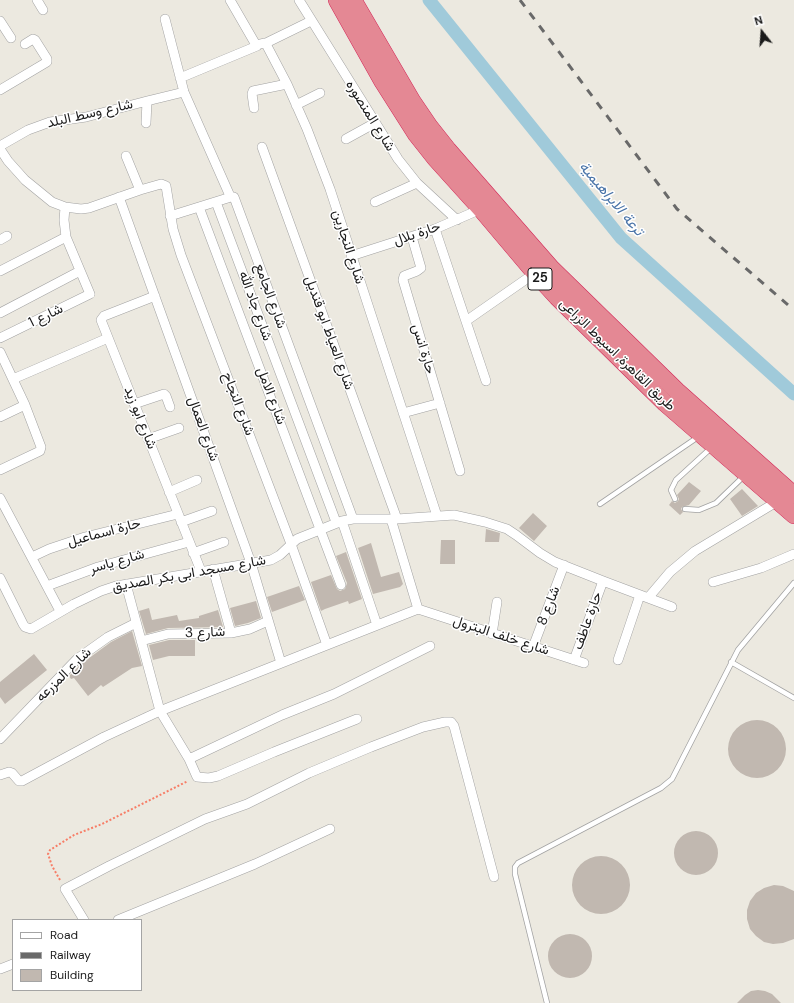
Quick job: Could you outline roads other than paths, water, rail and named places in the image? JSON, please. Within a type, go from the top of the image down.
[{"type":"highway","name":"طريق القاهرة, اسيوط الزراعى","points":[[336,0],[383,82],[416,134],[435,158],[557,297],[665,403],[708,440],[794,495]]},
{"type":"highway","name":"طريق القاهرة, اسيوط الزراعى","points":[[353,0],[408,94],[448,150],[551,268],[677,391],[752,468],[778,501],[794,515]]},
{"type":"street","points":[[37,0],[43,10]]},
{"type":"street","name":"شارع النجارين","points":[[230,0],[287,84],[319,159],[437,516]]},
{"type":"street","name":"شارع المنصوره","points":[[298,0],[398,159],[417,183],[457,220]]},
{"type":"street","name":"شارع الجامع","points":[[166,18],[184,92],[231,197],[234,197],[353,519]]},
{"type":"street","points":[[0,21],[11,38]]},
{"type":"street","points":[[180,78],[311,21]]},
{"type":"street","points":[[0,90],[47,62],[47,59],[35,40],[25,44]]},
{"type":"street","points":[[254,108],[253,91],[287,84]]},
{"type":"street","name":"شارع وسط البلد","points":[[0,146],[28,130],[50,122],[86,117],[184,92]]},
{"type":"street","points":[[296,105],[320,93]]},
{"type":"street","points":[[146,123],[147,101]]},
{"type":"street","points":[[346,139],[375,123]]},
{"type":"street","name":"شارع العياط ابو قنديل","points":[[262,147],[394,519],[418,609]]},
{"type":"street","points":[[0,149],[8,161],[36,190],[52,202],[73,209],[90,208],[140,190],[126,156]]},
{"type":"street","points":[[0,166],[8,161]]},
{"type":"street","points":[[375,202],[417,183]]},
{"type":"street","name":"شارع النجاح","points":[[140,190],[161,184],[165,185],[167,188],[170,216],[181,254],[291,544],[327,645]]},
{"type":"street","name":"شارع العمال","points":[[119,197],[251,563],[281,664]]},
{"type":"street","points":[[170,216],[231,197]]},
{"type":"street","name":"شارع جاد الله","points":[[216,202],[339,521],[377,625]]},
{"type":"street","points":[[0,313],[80,271],[66,237],[64,220],[65,207]]},
{"type":"street","name":"شارع الامل","points":[[199,207],[321,528],[341,585]]},
{"type":"street","name":"حارة بلال","points":[[351,256],[435,229],[481,209]]},
{"type":"street","points":[[435,229],[486,381]]},
{"type":"street","points":[[0,271],[66,237]]},
{"type":"street","name":"حارة انس","points":[[412,237],[421,268],[404,276],[402,279],[460,471]]},
{"type":"street","name":"شارع 1","points":[[0,338],[89,295],[90,292],[80,271]]},
{"type":"street","points":[[466,322],[535,273]]},
{"type":"street","name":"شارع ابو زيد","points":[[155,296],[104,316],[101,320],[201,571]]},
{"type":"street","points":[[0,375],[11,375],[108,338]]},
{"type":"street","points":[[0,352],[25,405],[42,447],[40,451],[0,470]]},
{"type":"street","points":[[134,404],[164,394],[170,407]]},
{"type":"street","points":[[403,413],[440,403]]},
{"type":"street","points":[[0,418],[25,405]]},
{"type":"street","points":[[148,439],[179,428]]},
{"type":"street","points":[[169,492],[197,480]]},
{"type":"street","points":[[0,498],[60,611]]},
{"type":"street","points":[[618,660],[644,596],[695,550],[778,501]]},
{"type":"street","name":"حارة اسماعيل","points":[[32,557],[85,537],[212,511]]},
{"type":"street","name":"شارع مسجد ابى بكر الصديق","points":[[0,578],[23,624],[29,629],[34,628],[60,611],[101,591],[126,584],[276,558],[297,539],[339,521],[353,519],[394,519],[445,515],[462,516],[496,525],[516,535],[547,557],[564,565],[672,607]]},
{"type":"street","name":"شارع ياسر","points":[[47,586],[98,567],[189,542]]},
{"type":"street","points":[[193,553],[224,542]]},
{"type":"street","points":[[713,582],[761,568],[794,554]]},
{"type":"street","name":"شارع 8","points":[[533,647],[564,565]]},
{"type":"street","points":[[213,569],[231,633]]},
{"type":"street","name":"حارة عاطف","points":[[574,660],[603,581]]},
{"type":"street","points":[[126,584],[160,711],[189,759],[196,777],[209,778],[218,776],[357,719]]},
{"type":"street","points":[[492,634],[497,602]]},
{"type":"street","points":[[0,774],[8,772],[12,773],[19,781],[22,781],[104,737],[160,711],[418,609]]},
{"type":"street","name":"شارع خلف البترول","points":[[418,609],[584,663]]},
{"type":"street","name":"شارع 3","points":[[141,641],[168,634],[231,633],[250,629],[268,621]]},
{"type":"street","name":"شارع المزرعه","points":[[0,739],[77,659],[108,637],[136,623]]},
{"type":"street","points":[[189,759],[282,715],[334,694],[430,646]]},
{"type":"street","points":[[83,919],[65,890],[109,866],[205,820],[247,804],[309,773],[424,727],[445,722],[451,722],[454,726],[494,877]]},
{"type":"street","points":[[120,919],[255,864],[330,829]]},
{"type":"street","points":[[0,969],[12,964]]},
{"type":"lane","points":[[675,498],[671,490],[676,480],[708,440]]},
{"type":"lane","points":[[600,504],[708,440]]},
{"type":"lane","points":[[685,509],[699,510],[716,503],[752,468]]},
{"type":"lane","points":[[547,1003],[515,874],[515,867],[518,863],[661,788],[672,779],[738,650],[794,583]]},
{"type":"lane","points":[[731,662],[794,698]]},
{"type":"waterway","name":"ترعة الابراهيمية","points":[[429,0],[621,238],[794,394]]},
{"type":"railway","points":[[520,0],[677,209],[794,310]]}]
